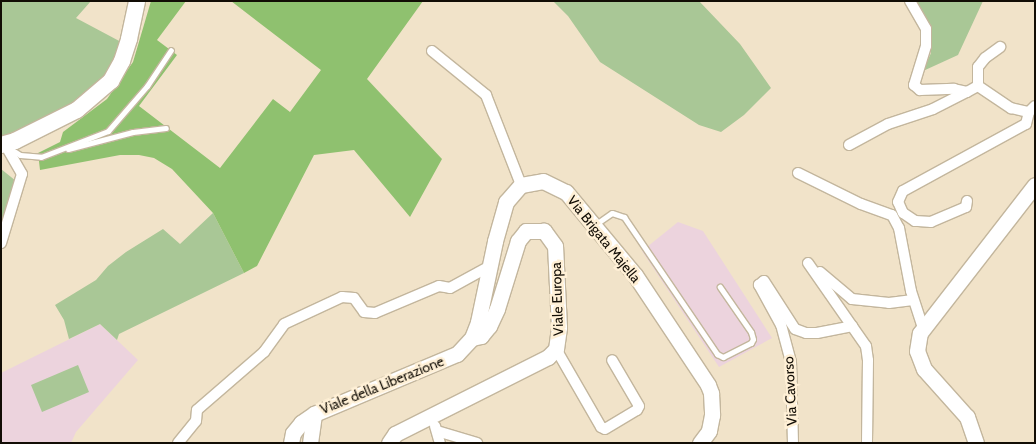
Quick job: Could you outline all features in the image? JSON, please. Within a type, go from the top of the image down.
[{"type":"main road","points":[[3,145],[77,110],[111,81],[122,61],[130,38],[137,1]]},
{"type":"street","points":[[910,1],[926,29],[926,46],[914,85],[920,90],[954,89],[967,92]]},
{"type":"street","points":[[978,86],[978,67],[990,53],[1000,47]]},
{"type":"street","points":[[432,51],[486,94],[521,185],[506,202],[478,322],[472,338]]},
{"type":"street","points":[[849,145],[888,124],[933,109],[978,86]]},
{"type":"street","points":[[967,201],[966,207],[931,222],[915,222],[903,214],[898,202],[903,191],[1026,124],[1032,109],[1011,108],[978,86]]},
{"type":"street","points":[[1,243],[22,174],[3,145]]},
{"type":"street","points":[[798,173],[861,204],[892,216],[899,228],[913,300],[923,328]]},
{"type":"street","name":"Via Brigata Majella","points":[[521,185],[543,181],[566,192],[635,275],[708,385],[712,402],[711,424],[705,438],[700,443]]},
{"type":"street","points":[[976,443],[977,439],[966,417],[924,369],[917,351],[920,332],[1035,185]]},
{"type":"street","name":"Viale Europa","points":[[389,443],[394,434],[548,357],[556,349],[559,327],[555,246],[544,231],[526,231],[518,241],[497,310],[489,326],[481,336],[472,338]]},
{"type":"street","points":[[178,443],[196,421],[198,410],[264,352],[284,324],[342,297],[354,298],[364,312],[375,313],[439,286],[450,288],[490,266]]},
{"type":"street","points":[[867,443],[866,346],[810,266],[852,299],[888,303],[913,300]]},
{"type":"street","name":"Via Cavorso","points":[[793,443],[791,362],[781,326],[759,285],[764,281],[795,329],[806,333],[817,333],[852,326]]},
{"type":"street","name":"Viale della Liberazione","points":[[310,443],[314,414],[457,354],[472,338]]},
{"type":"street","points":[[556,349],[601,428],[605,429],[637,410],[639,406],[612,360]]},
{"type":"street","points":[[291,443],[293,433],[314,414]]},
{"type":"street","points":[[432,415],[440,443]]},
{"type":"street","points":[[436,431],[477,443]]},
{"type":"lane","points":[[42,157],[108,131],[147,86],[172,50]]},
{"type":"lane","points":[[3,145],[20,155],[42,157],[133,132],[166,128]]},
{"type":"lane","points":[[594,226],[612,213],[624,217],[717,354],[723,357],[751,343],[753,339],[751,332],[720,288]]},
{"type":"shaded area","points":[[678,222],[703,231],[772,338],[719,367],[642,251]]},
{"type":"shaded area","points":[[100,324],[138,360],[76,432],[71,443],[1,443],[1,373]]},
{"type":"green space","points":[[1,1],[91,1],[76,18],[123,43],[116,65],[88,96],[1,139]]},
{"type":"green space","points":[[151,1],[186,1],[157,40],[177,55],[139,106],[220,168],[273,99],[290,112],[321,70],[231,1],[423,1],[367,79],[442,159],[410,217],[354,150],[314,155],[257,266],[244,273],[213,213],[172,169],[154,158],[139,155],[120,155],[40,170],[38,153],[60,142],[63,132],[107,99],[133,62]]},
{"type":"green space","points":[[553,1],[699,1],[740,44],[771,88],[744,115],[721,132],[699,125],[600,62],[568,16]]},
{"type":"green space","points":[[913,1],[983,1],[958,55],[923,71],[931,53],[931,42]]},
{"type":"green space","points":[[1,169],[16,181],[4,227],[1,222]]},
{"type":"green space","points":[[213,213],[244,273],[119,334],[117,340],[100,324],[69,339],[64,320],[55,305],[96,280],[108,266],[126,252],[163,229],[180,244]]},
{"type":"green space","points":[[78,365],[89,392],[42,412],[31,385]]}]
